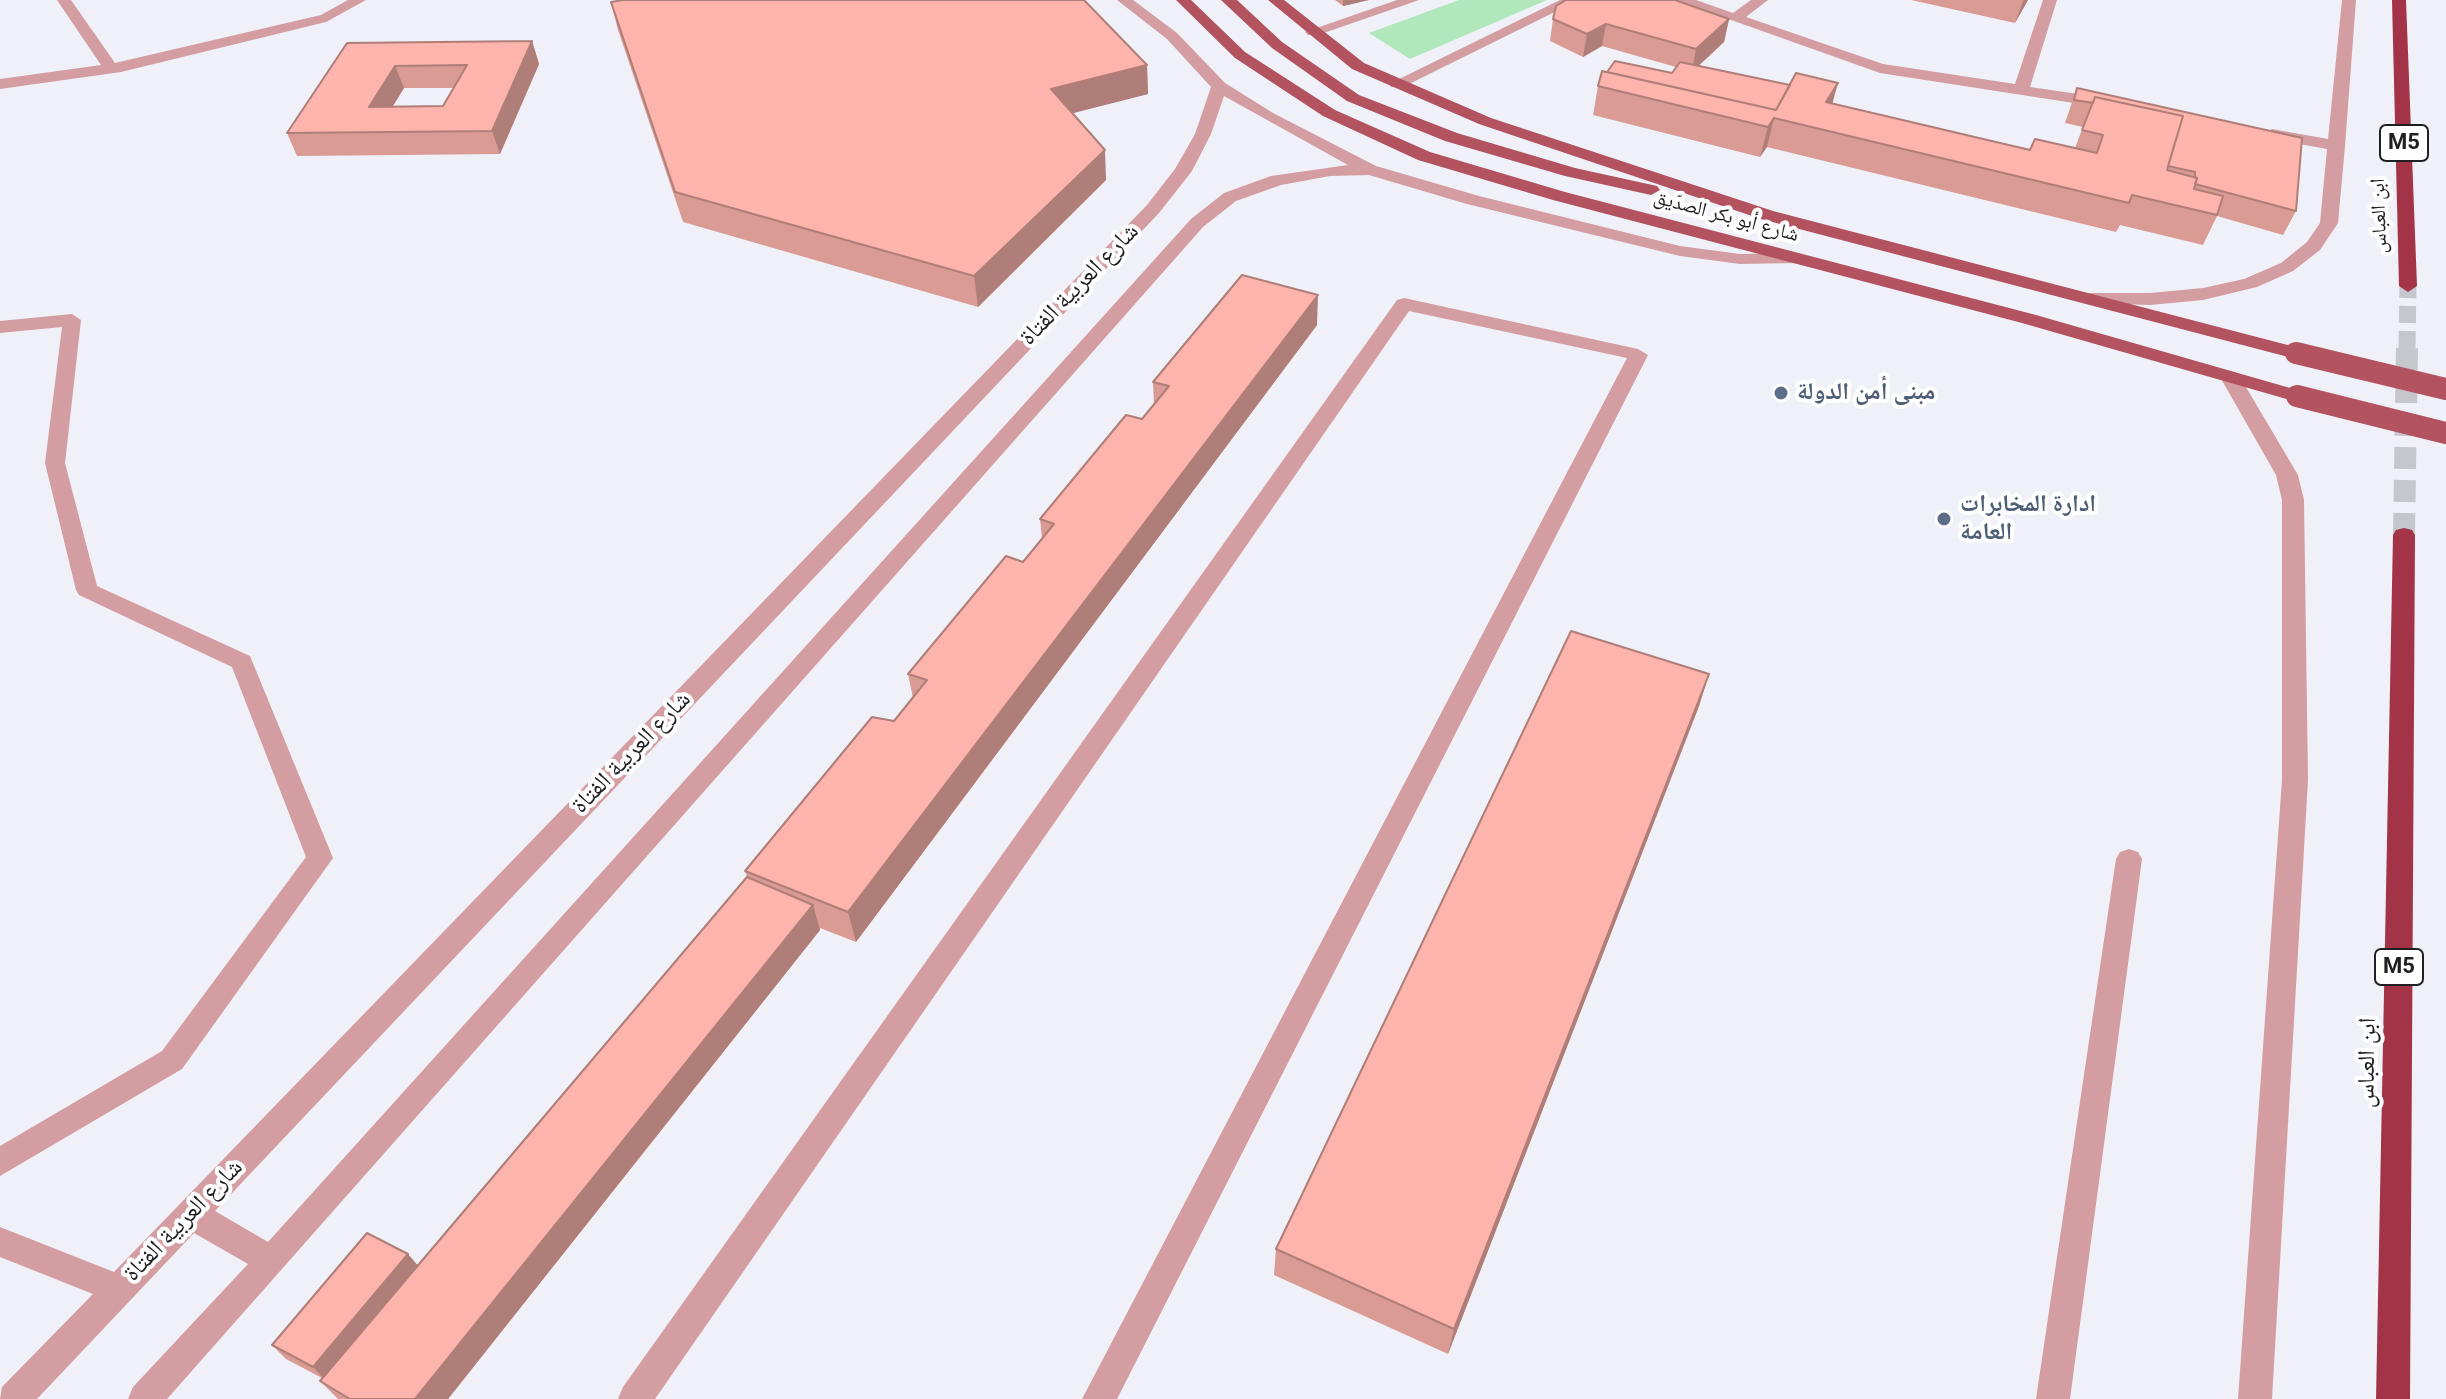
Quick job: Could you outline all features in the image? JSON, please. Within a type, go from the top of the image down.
[{"type":"highway","name":"ابن العباس","points":[[2399,0],[2408,286]]},
{"type":"highway","name":"ابن العباس","points":[[2393,1399],[2404,535]]},
{"type":"main road","name":"شارع أبو بكر الصدّيق","points":[[1183,0],[1240,55],[1329,113],[1424,156],[1559,196],[1797,258],[2297,396],[2446,433]]},
{"type":"main road","points":[[1228,0],[1277,45],[1353,98],[1451,137],[1571,172],[1767,215]]},
{"type":"main road","name":"شارع أبو بكر الصدّيق","points":[[1275,0],[1358,66],[1397,84],[1485,121],[1767,215],[2446,389]]},
{"type":"street","points":[[64,0],[111,68]]},
{"type":"street","points":[[0,84],[111,68],[326,18],[359,0]]},
{"type":"street","points":[[1124,0],[1172,36],[1219,86],[1267,116],[1370,170],[1473,200],[1680,251],[1740,259],[1797,258]]},
{"type":"street","points":[[1313,32],[1412,0]]},
{"type":"street","points":[[1397,84],[1572,0]]},
{"type":"street","points":[[1682,0],[1880,68],[2116,105]]},
{"type":"street","points":[[1735,18],[1761,0]]},
{"type":"street","points":[[2022,88],[2050,0]]},
{"type":"street","points":[[2091,299],[2150,299],[2203,294],[2250,283],[2287,267],[2314,246],[2329,223],[2349,0]]},
{"type":"street","name":"شارع العربية الفتاة","points":[[14,1399],[1153,209],[1183,171],[1203,134],[1219,86]]},
{"type":"street","points":[[2258,132],[2337,146]]},
{"type":"street","points":[[145,1399],[272,1261],[1197,223],[1230,197],[1277,180],[1330,171],[1370,170]]},
{"type":"street","points":[[635,1399],[1404,304],[1638,355],[1099,1399]]},
{"type":"street","points":[[0,327],[72,320],[55,463],[87,590],[242,662],[320,858],[172,1060],[0,1162]]},
{"type":"street","points":[[2230,377],[2287,475],[2293,500],[2295,780],[2255,1399]]},
{"type":"street","points":[[2053,1399],[2129,859]]},
{"type":"street","points":[[191,1214],[272,1261]]},
{"type":"street","points":[[0,1242],[119,1289]]},
{"type":"green space","points":[[1459,0],[1547,0],[1410,59],[1369,33]]},
{"type":"building","points":[[1084,0],[1147,65],[1051,89],[1105,150],[974,276],[675,192],[611,2]]},
{"type":"building","points":[[1566,0],[1675,0],[1729,19],[1696,49],[1606,24],[1587,34],[1553,19],[1556,6]]},
{"type":"building","points":[[532,41],[492,131],[287,133],[347,43]],"holes":[[[467,65],[443,106],[369,107],[395,66]]]},
{"type":"building","points":[[1615,61],[1672,73],[1680,62],[1790,85],[1776,110],[1607,72]]},
{"type":"building","points":[[1602,71],[1776,110],[1796,73],[1838,83],[1826,102],[2030,150],[2035,139],[2097,153],[2103,135],[2082,130],[2095,97],[2183,116],[2167,170],[2197,178],[2194,189],[2223,196],[2217,215],[2132,195],[2129,203],[1774,118],[1768,127],[1598,86]]},
{"type":"building","points":[[2077,88],[2302,138],[2296,211],[2195,184],[2195,172],[2168,166],[2183,116],[2095,97],[2093,103],[2074,100]]},
{"type":"building","points":[[1242,275],[1318,295],[848,912],[745,871],[872,717],[894,721],[927,680],[908,674],[1006,556],[1023,562],[1054,524],[1040,519],[1126,415],[1142,419],[1169,386],[1153,382]]},
{"type":"building","points":[[1571,631],[1709,674],[1454,1329],[1276,1249]]},
{"type":"building","points":[[747,877],[813,905],[415,1399],[350,1399],[320,1381]]},
{"type":"building","points":[[367,1233],[408,1254],[313,1367],[272,1345]]},
{"type":"tunnel","points":[[2407,348],[2408,286]]},
{"type":"tunnel","points":[[2404,535],[2407,346]]},
{"type":"place","name":"مبنى أمن الدولة","points":[[1781,393]]},
{"type":"place","name":"ادارة المخابرات العامة","points":[[1944,519]]}]
